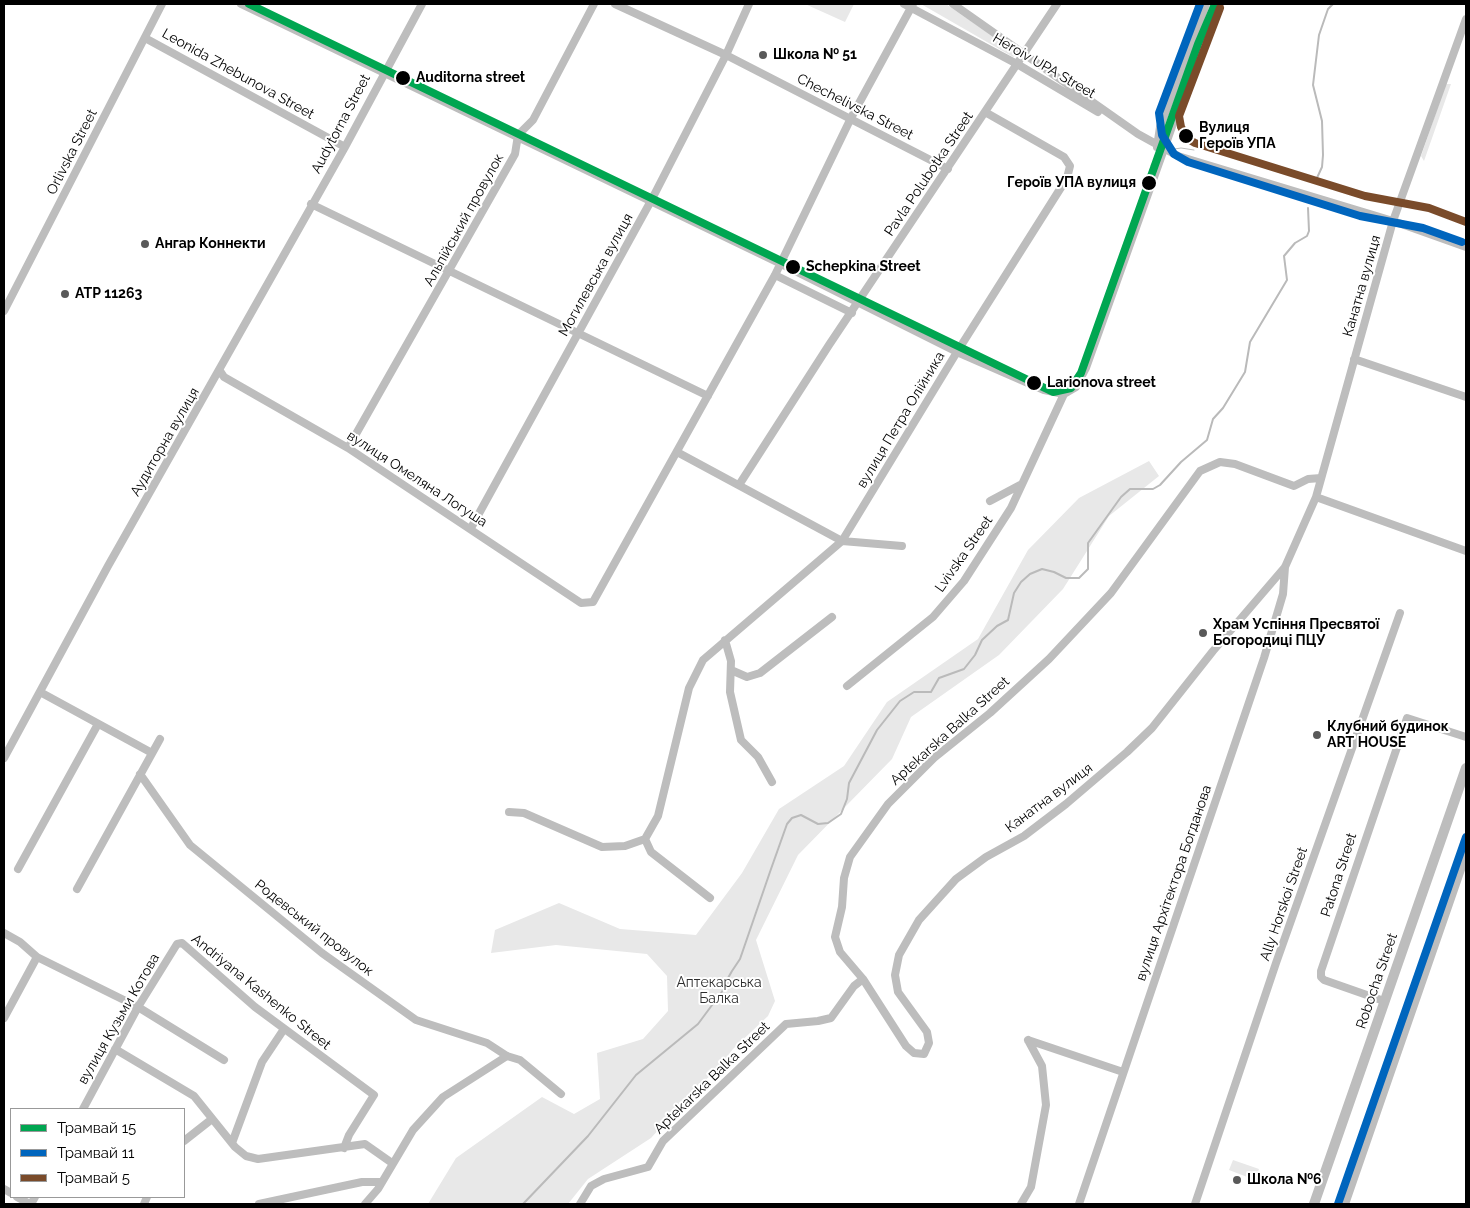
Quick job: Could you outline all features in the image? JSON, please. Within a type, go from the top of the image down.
[{"type":"main road","name":"Robocha Street","points":[[1314,1204],[1466,768]]},
{"type":"main road","points":[[1344,1204],[1466,852]]},
{"type":"street","name":"Orlivska Street","points":[[4,311],[162,4]]},
{"type":"street","points":[[241,4],[781,264],[957,352],[1044,390],[1064,394]]},
{"type":"street","name":"Audytorna Street","points":[[312,204],[422,4]]},
{"type":"street","name":"Альпійський провулок","points":[[348,448],[515,154],[520,132],[533,120],[594,4]]},
{"type":"street","name":"Chechelivska Street","points":[[615,4],[726,55],[851,118],[948,170]]},
{"type":"street","name":"Могилевська вулиця","points":[[471,528],[651,201],[726,55],[749,4]]},
{"type":"street","name":"Heroiv UPA Street","points":[[953,4],[1138,134],[1162,148]]},
{"type":"street","name":"Pavla Polubotka Street","points":[[739,484],[1057,4]]},
{"type":"street","name":"Lvivska Street","points":[[847,686],[933,617],[964,581],[1011,508],[1020,485],[1064,394],[1076,388],[1086,368],[1160,158],[1190,43],[1206,4]]},
{"type":"street","name":"Lvivska Street","points":[[1162,148],[1220,4]]},
{"type":"street","points":[[902,546],[842,541],[677,452],[781,264],[851,118],[909,5]]},
{"type":"street","name":"Heroiv UPA Street","points":[[909,5],[1162,148]]},
{"type":"street","name":"Канатна вулиця","points":[[863,979],[906,1046],[914,1053],[924,1054],[929,1043],[927,1032],[898,992],[895,975],[902,948],[919,920],[956,879],[986,857],[1024,836],[1127,752],[1152,728],[1219,643],[1285,567],[1316,497],[1393,221],[1466,19]]},
{"type":"street","name":"Leonida Zhebunova Street","points":[[145,38],[345,147]]},
{"type":"street","name":"вулиця Петра Олійника","points":[[645,839],[658,816],[689,688],[703,660],[842,541],[957,352],[1067,178],[1070,166],[1064,157],[985,112]]},
{"type":"street","points":[[1162,148],[1247,178],[1393,221],[1466,247]]},
{"type":"street","points":[[312,204],[708,396]]},
{"type":"street","name":"Аудиторна вулиця","points":[[40,692],[108,566],[220,371],[312,204]]},
{"type":"street","points":[[775,275],[852,313]]},
{"type":"street","points":[[1354,359],[1466,398]]},
{"type":"street","name":"вулиця Омеляна Логуша","points":[[220,371],[224,377],[348,448],[471,528],[581,603],[593,602],[598,596],[677,452]]},
{"type":"street","name":"Aptekarska Balka Street","points":[[580,1204],[591,1186],[604,1179],[648,1167],[663,1140],[786,1024],[831,1018],[854,986],[863,979],[840,952],[835,937],[842,907],[844,878],[850,857],[888,804],[934,758],[990,713],[1050,659],[1111,592],[1200,471],[1220,462],[1235,464],[1294,486],[1308,479],[1321,478]]},
{"type":"street","name":"Lvivska Street","points":[[990,501],[1020,485]]},
{"type":"street","points":[[1316,497],[1466,551]]},
{"type":"street","name":"вулиця Архітектора Богданова","points":[[1079,1204],[1264,658],[1283,594],[1285,567]]},
{"type":"street","name":"Ally Horskoi Street","points":[[1195,1204],[1276,963],[1400,613]]},
{"type":"street","points":[[731,670],[746,677],[760,672],[832,617]]},
{"type":"street","points":[[725,640],[732,661],[730,692],[741,740],[758,756],[772,782]]},
{"type":"street","points":[[4,758],[40,692],[152,753]]},
{"type":"street","name":"Patona Street","points":[[1384,1001],[1324,980],[1320,977],[1320,971],[1407,718],[1466,737]]},
{"type":"street","points":[[18,870],[98,724]]},
{"type":"street","points":[[77,889],[160,739]]},
{"type":"street","name":"Родевський провулок","points":[[140,774],[190,845],[322,954],[416,1020],[487,1043],[507,1056],[520,1060],[561,1094]]},
{"type":"street","points":[[509,812],[524,813],[602,847],[625,846],[645,839],[651,852],[710,898]]},
{"type":"street","points":[[4,933],[20,942],[37,957],[138,1007],[224,1060]]},
{"type":"street","name":"вулиця Кузьми Котова","points":[[83,1108],[138,1007],[180,943]]},
{"type":"street","name":"Andriyana Kashenko Street","points":[[180,943],[284,1029],[374,1095],[349,1135],[344,1148]]},
{"type":"street","points":[[4,1018],[37,957]]},
{"type":"street","points":[[232,1143],[262,1062],[284,1029]]},
{"type":"street","points":[[1021,1204],[1031,1187],[1047,1099],[1042,1066],[1028,1040],[1123,1072]]},
{"type":"street","points":[[115,1049],[194,1096],[232,1143],[246,1156],[258,1159],[365,1144],[380,1152],[392,1164]]},
{"type":"street","points":[[365,1204],[378,1190],[413,1130],[443,1097],[507,1056]]},
{"type":"street","points":[[185,1140],[212,1119]]},
{"type":"street","points":[[259,1204],[292,1201],[362,1182],[381,1182]]},
{"type":"street","points":[[19,1198],[30,1204]]},
{"type":"green space","points":[[805,4],[854,4],[845,22]]},
{"type":"green space","points":[[921,4],[946,4],[1017,53],[1013,57]]},
{"type":"green space","points":[[1446,84],[1451,84],[1424,161],[1421,156]]},
{"type":"green space","name":"Аптекарська Балка","points":[[1149,461],[1159,476],[1109,516],[1063,589],[999,655],[911,717],[892,759],[798,855],[756,940],[775,1001],[768,1016],[733,1049],[715,1072],[699,1085],[651,1138],[588,1179],[568,1204],[428,1204],[456,1158],[542,1097],[574,1114],[600,1099],[597,1053],[643,1039],[668,1011],[667,976],[647,954],[556,945],[491,953],[495,930],[559,903],[620,929],[696,935],[742,873],[779,809],[844,766],[887,702],[978,639],[1028,550],[1079,498]]},
{"type":"green space","points":[[1233,1160],[1259,1169],[1255,1180],[1229,1170]]},
{"type":"waterway","points":[[1316,180],[1322,167],[1322,121],[1313,85],[1319,35],[1328,9],[1333,4]]},
{"type":"waterway","points":[[523,1204],[588,1136],[636,1075],[698,1024],[721,993],[730,980],[728,978],[740,959],[787,824],[792,818],[801,815],[818,824],[828,823],[841,814],[847,799],[849,783],[877,730],[900,701],[914,692],[931,692],[939,678],[964,669],[975,655],[982,640],[997,626],[1008,620],[1014,593],[1021,582],[1030,574],[1042,569],[1066,578],[1079,578],[1088,569],[1088,543],[1121,497],[1130,489],[1153,489],[1160,485],[1181,462],[1207,440],[1213,419],[1223,408],[1245,372],[1250,342],[1287,280],[1284,256],[1295,243],[1307,236],[1309,231],[1308,208]]},
{"type":"tram line","name":"15","points":[[249,4],[1053,392],[1071,388],[1081,373],[1198,44],[1215,4]]},
{"type":"tram line","name":"11","points":[[1200,4],[1159,113],[1162,135],[1174,154],[1188,162],[1360,216],[1423,228],[1462,242]]},
{"type":"tram line","name":"5","points":[[1220,8],[1179,116],[1181,127],[1188,139],[1195,143],[1365,196],[1429,208],[1466,222]]},
{"type":"tram line","points":[[1151,165],[1157,157],[1168,150],[1181,148],[1194,150]]},
{"type":"tram line","name":"11","points":[[1338,1204],[1466,837]]},
{"type":"place","name":"Школа № 51","points":[[763,55]]},
{"type":"place","name":"Auditorna street","points":[[403,78]]},
{"type":"place","name":"Вулиця Героїв УПА","points":[[1186,136]]},
{"type":"place","name":"Героїв УПА вулиця","points":[[1149,183]]},
{"type":"place","name":"Ангар Коннекти","points":[[145,244]]},
{"type":"place","name":"Schepkina Street","points":[[793,267]]},
{"type":"place","name":"ATP 11263","points":[[65,294]]},
{"type":"place","name":"Larionova street","points":[[1034,383]]},
{"type":"place","name":"Храм Успіння Пресвятої Богородиці ПЦУ","points":[[1203,633]]},
{"type":"place","name":"Клубний будинок ART HOUSE","points":[[1317,735]]},
{"type":"place","name":"Школа №6","points":[[1237,1180]]}]
